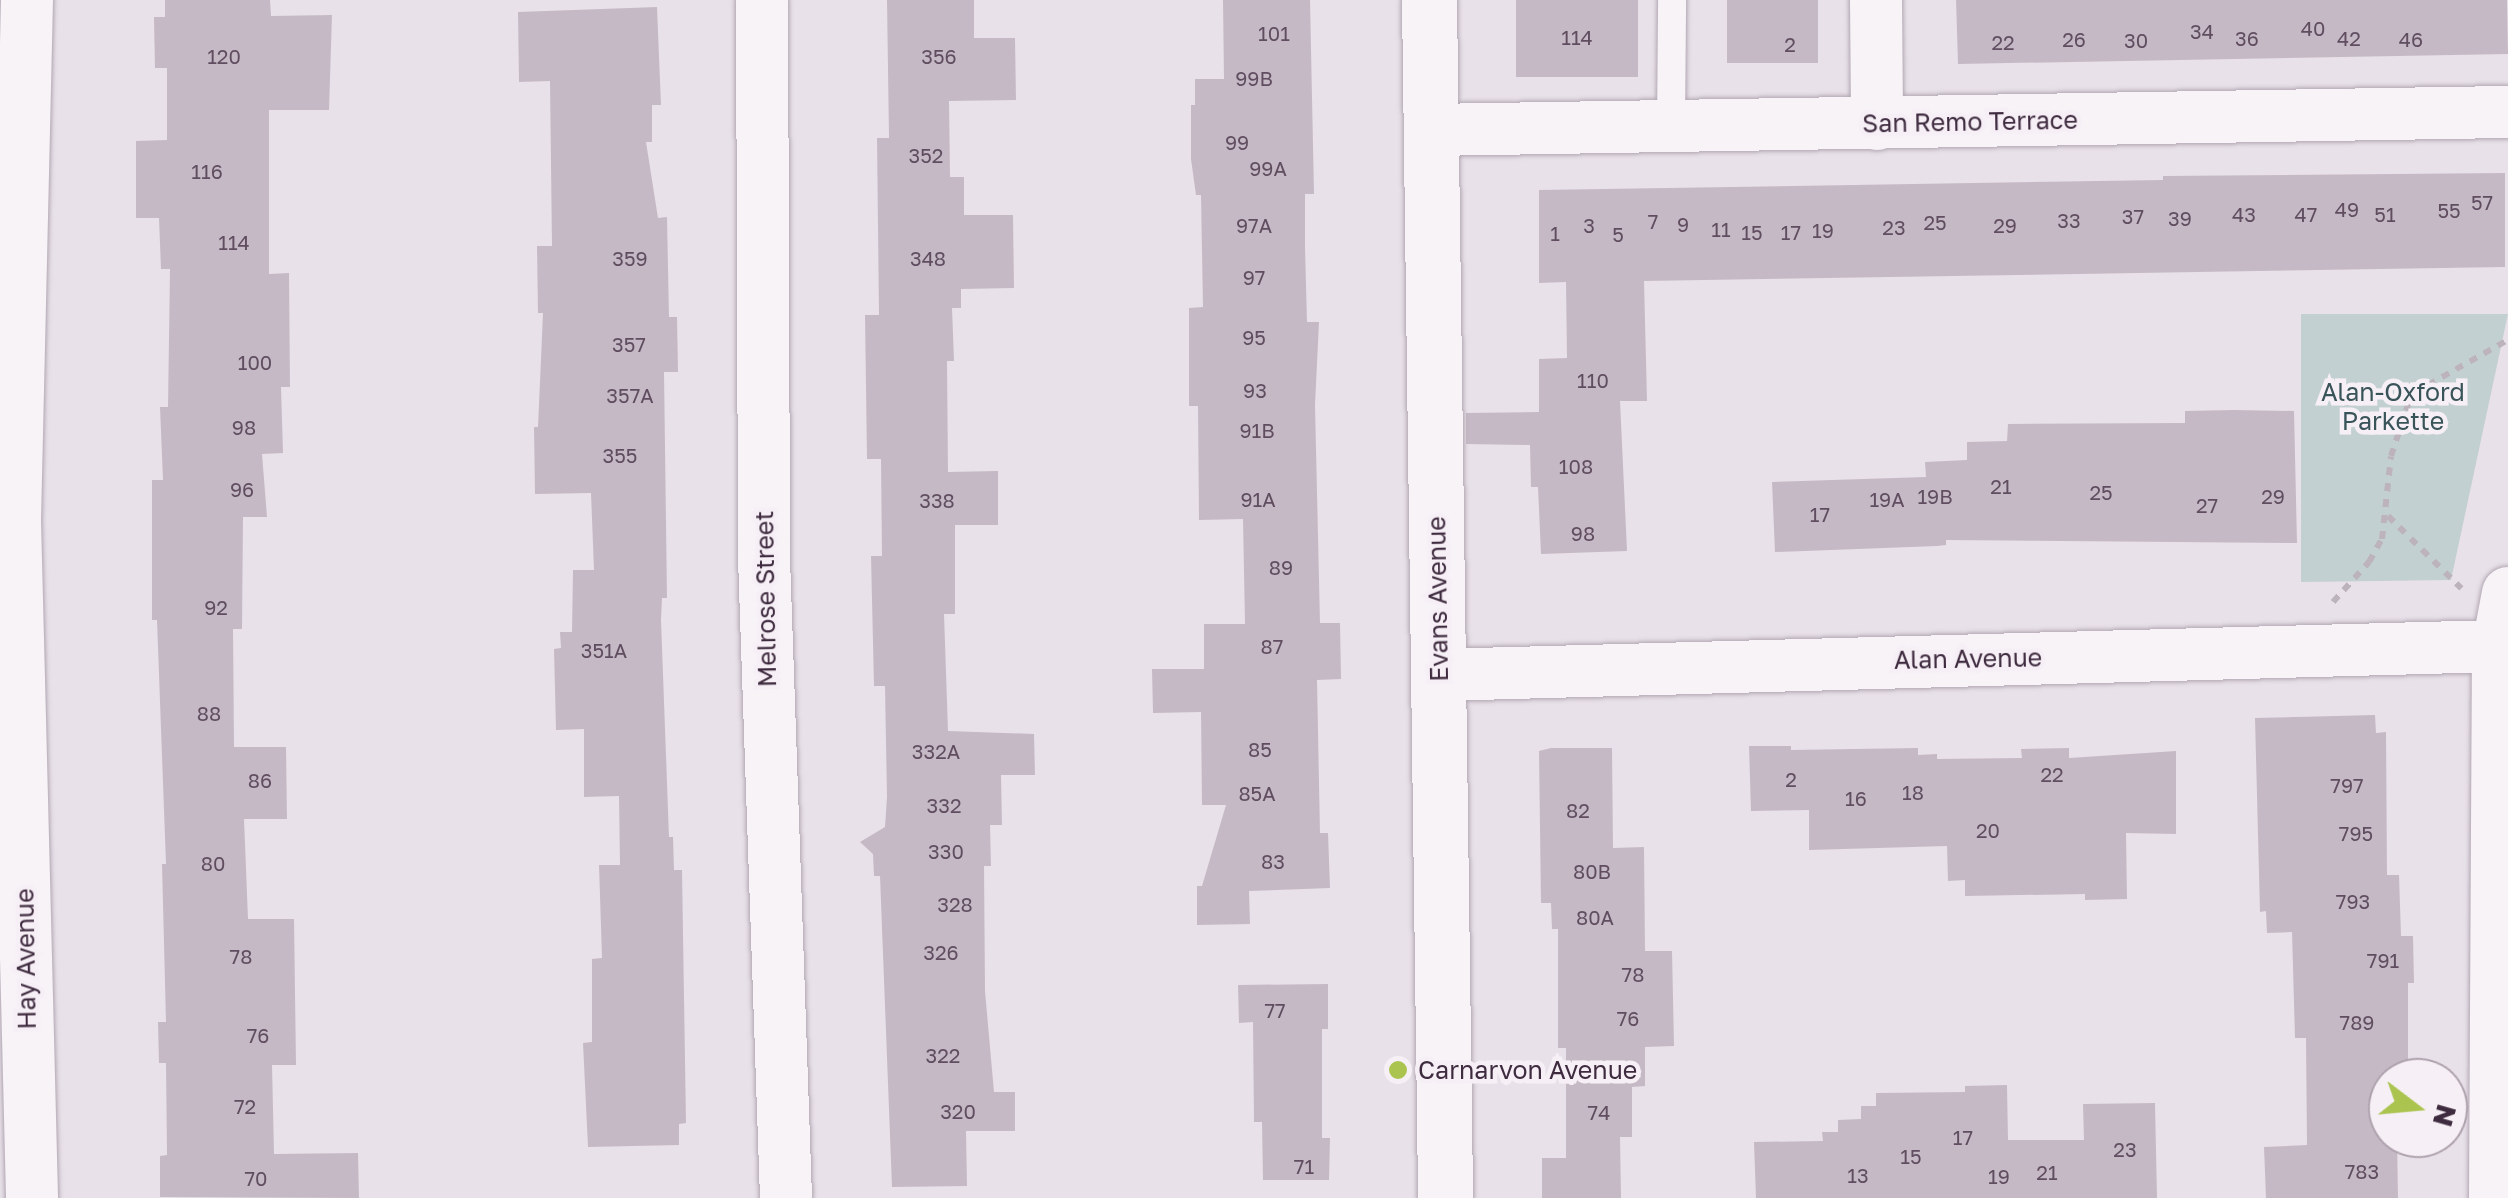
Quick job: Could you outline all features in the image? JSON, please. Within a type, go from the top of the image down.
[{"type":"street","name":"Hay Avenue","points":[[27,0],[15,520],[32,1198]]},
{"type":"street","name":"Melrose Street","points":[[762,0],[764,558],[786,1198]]},
{"type":"street","name":"Evans Avenue","points":[[1430,0],[1445,1198]]},
{"type":"street","points":[[1876,0],[1877,124]]},
{"type":"street","name":"San Remo Terrace","points":[[1431,130],[2508,112]]},
{"type":"street","points":[[2496,1198],[2498,646],[2508,593]]},
{"type":"street","name":"Alan Avenue","points":[[1438,676],[2498,646]]},
{"type":"lane","points":[[1670,127],[1672,0]]},
{"type":"path","points":[[2318,651],[2316,621],[2369,562],[2382,540],[2391,456],[2409,402],[2428,385],[2508,340]]},
{"type":"path","points":[[2387,515],[2462,589],[2498,646]]},
{"type":"green space","name":"Alan-Oxford Parkette","points":[[2301,314],[2508,314],[2451,580],[2301,582]]},
{"type":"building","points":[[165,0],[270,0],[271,16],[332,15],[329,110],[269,110],[269,274],[289,273],[290,387],[281,387],[283,453],[262,454],[267,517],[243,517],[242,629],[233,629],[234,747],[286,747],[287,819],[244,819],[248,919],[294,919],[296,1065],[272,1065],[274,1154],[358,1153],[359,1198],[160,1197],[160,1156],[167,1155],[166,1063],[159,1063],[158,1022],[166,1022],[162,864],[166,864],[157,620],[152,620],[152,480],[163,480],[160,407],[168,407],[170,269],[161,269],[159,218],[136,218],[136,141],[167,140],[167,68],[155,68],[154,17],[165,17]]},
{"type":"building","points":[[887,0],[974,0],[974,38],[1015,38],[1016,100],[949,101],[950,177],[964,177],[964,215],[1013,215],[1014,288],[961,289],[961,308],[952,308],[954,361],[947,361],[948,472],[998,471],[998,525],[955,525],[955,614],[944,614],[948,731],[1034,734],[1035,775],[1001,775],[1002,825],[990,825],[991,866],[984,866],[985,991],[994,1092],[1015,1092],[1015,1131],[966,1131],[967,1186],[892,1187],[880,876],[874,876],[873,854],[860,842],[885,827],[887,797],[885,686],[874,686],[871,556],[882,556],[881,459],[867,459],[865,315],[879,315],[877,138],[889,138]]},
{"type":"building","points":[[1223,0],[1310,0],[1314,194],[1305,194],[1305,248],[1307,322],[1319,322],[1315,405],[1320,623],[1340,623],[1341,679],[1317,680],[1320,833],[1328,833],[1330,888],[1249,891],[1250,924],[1197,925],[1197,886],[1202,886],[1226,805],[1202,805],[1201,712],[1153,713],[1152,669],[1204,669],[1204,624],[1245,624],[1243,519],[1199,520],[1198,406],[1189,406],[1189,308],[1203,307],[1201,195],[1196,195],[1191,159],[1191,105],[1195,105],[1195,79],[1224,79]]},
{"type":"building","points":[[1516,0],[1638,0],[1638,77],[1516,77]]},
{"type":"building","points":[[1727,0],[1818,0],[1818,63],[1727,63]]},
{"type":"building","points":[[1956,0],[2507,0],[2508,54],[1958,64]]},
{"type":"building","points":[[657,7],[661,105],[652,105],[652,142],[646,142],[658,218],[667,217],[669,317],[677,317],[678,372],[664,372],[667,598],[662,598],[661,620],[669,837],[673,837],[674,870],[682,870],[686,1123],[679,1124],[679,1145],[588,1147],[583,1043],[592,1042],[592,959],[602,958],[599,865],[620,865],[619,796],[584,797],[584,729],[556,730],[554,649],[561,648],[560,632],[572,632],[573,570],[594,570],[591,493],[535,494],[534,427],[538,427],[543,313],[538,313],[537,246],[552,246],[550,81],[519,82],[518,12]]},
{"type":"building","points":[[2505,173],[2505,267],[1644,281],[1647,401],[1620,401],[1627,551],[1541,554],[1538,487],[1531,487],[1530,445],[1466,444],[1466,413],[1539,412],[1539,359],[1567,358],[1566,282],[1539,283],[1539,190],[2163,180],[2163,176]]},
{"type":"building","points":[[2185,411],[2294,411],[2297,543],[1946,540],[1946,545],[1937,546],[1775,552],[1772,482],[1926,477],[1925,462],[1967,460],[1967,442],[2007,441],[2008,424],[2185,423]]},
{"type":"building","points":[[2375,715],[2376,733],[2386,732],[2387,875],[2399,875],[2401,936],[2413,936],[2414,983],[2408,983],[2408,1058],[2368,1058],[2368,1158],[2397,1158],[2398,1198],[2266,1198],[2264,1147],[2307,1145],[2306,1038],[2295,1038],[2292,932],[2267,933],[2266,911],[2260,912],[2255,718]]},
{"type":"building","points":[[1749,746],[1791,746],[1791,750],[1918,748],[1918,755],[1937,754],[1937,759],[2022,758],[2021,749],[2069,748],[2069,758],[2176,751],[2176,834],[2126,833],[2127,899],[2085,900],[2085,894],[1965,896],[1965,880],[1948,881],[1947,846],[1809,850],[1809,810],[1751,811]]},
{"type":"building","points":[[1612,748],[1613,848],[1644,847],[1645,951],[1672,951],[1674,1046],[1645,1047],[1645,1086],[1632,1087],[1632,1137],[1620,1137],[1621,1198],[1542,1198],[1542,1158],[1566,1158],[1566,1048],[1558,1048],[1558,929],[1552,929],[1551,903],[1541,903],[1539,751]]},
{"type":"building","points":[[1328,984],[1328,1029],[1322,1029],[1322,1138],[1330,1138],[1329,1180],[1263,1180],[1262,1122],[1254,1122],[1253,1022],[1239,1023],[1238,985]]},
{"type":"building","points":[[2007,1085],[2008,1140],[2084,1140],[2083,1104],[2155,1103],[2157,1198],[1756,1198],[1754,1142],[1823,1141],[1822,1132],[1838,1132],[1838,1120],[1861,1119],[1861,1106],[1876,1106],[1876,1093],[1965,1092],[1965,1086]]},
{"type":"place","name":"Carnarvon Avenue","points":[[1398,1070]]}]
